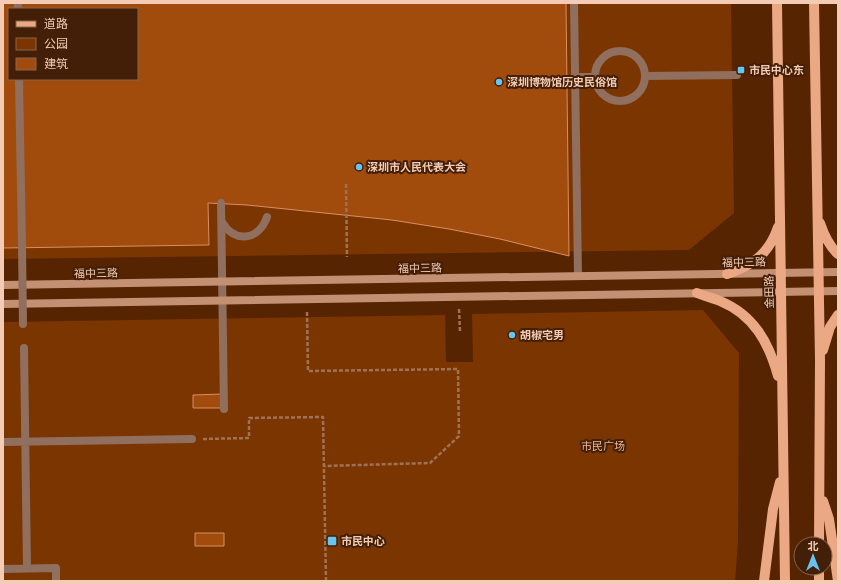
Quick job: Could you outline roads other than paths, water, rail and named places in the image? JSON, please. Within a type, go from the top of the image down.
[{"type":"main road","name":"金田路","points":[[776,3],[785,581]]},
{"type":"main road","points":[[814,3],[820,360],[819,536]]},
{"type":"main road","points":[[817,215],[824,235],[838,254]]},
{"type":"main road","points":[[727,274],[754,262],[765,252],[774,239],[780,221]]},
{"type":"main road","points":[[697,293],[720,301],[739,311],[753,324],[766,341],[782,389]]},
{"type":"main road","points":[[820,360],[830,328],[838,315]]},
{"type":"main road","points":[[764,581],[766,555],[773,509],[783,468]]},
{"type":"main road","points":[[820,491],[828,519],[838,581]]},
{"type":"street","points":[[574,3],[578,276]]},
{"type":"street","points":[[615,51],[624,51],[639,59],[644,67],[645,76],[641,91],[628,100],[620,102],[612,100],[602,94],[595,84],[594,76],[595,68],[600,60],[606,54],[615,51]]},
{"type":"street","points":[[645,76],[737,75]]},
{"type":"street","points":[[575,78],[594,76]]},
{"type":"street","points":[[19,80],[23,324]]},
{"type":"street","points":[[221,203],[224,409]]},
{"type":"street","points":[[222,221],[230,233],[244,237],[251,236],[262,228],[267,217]]},
{"type":"street","name":"福中三路","points":[[3,285],[838,272]]},
{"type":"street","points":[[3,304],[838,291]]},
{"type":"street","points":[[24,348],[27,568]]},
{"type":"street","points":[[3,442],[192,439]]},
{"type":"street","points":[[3,569],[56,568],[56,581]]},
{"type":"place","name":"市民中心东","points":[[741,70]]},
{"type":"place","name":"深圳博物馆历史民俗馆","points":[[499,82]]},
{"type":"place","name":"深圳市人民代表大会","points":[[359,167]]},
{"type":"place","name":"胡椒宅男","points":[[512,335]]},
{"type":"place","name":"市民中心","points":[[332,541]]},
{"type":"park label","name":"市民广场","points":[[603,446]]}]
